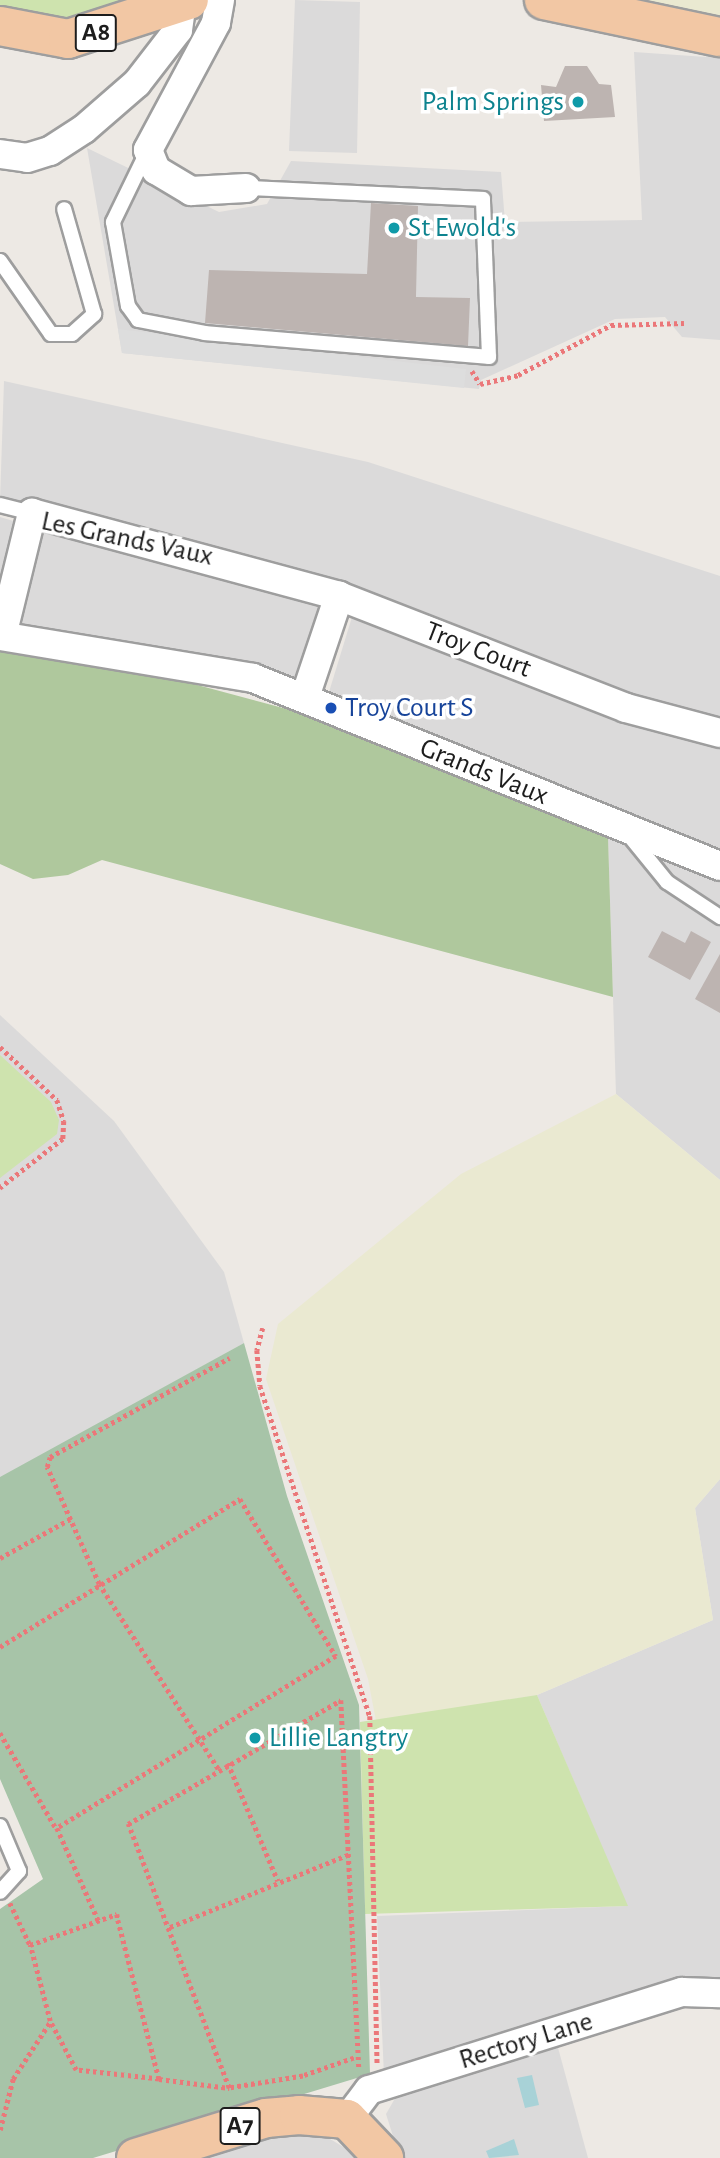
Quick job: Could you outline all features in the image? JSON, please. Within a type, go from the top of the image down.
[{"type":"main road","points":[[544,0],[720,37]]},
{"type":"main road","name":"A8","points":[[0,26],[68,38],[186,1]]},
{"type":"main road","points":[[364,2099],[384,2158]]},
{"type":"main road","name":"A7","points":[[136,2158],[266,2118],[364,2099]]},
{"type":"street","points":[[220,0],[216,23],[148,150],[156,170],[191,191],[246,188]]},
{"type":"street","points":[[0,154],[27,158],[50,151],[84,129],[137,83],[178,30],[186,1]]},
{"type":"street","name":"Les Grands Vaux","points":[[1,636],[32,513],[339,596]]},
{"type":"street","points":[[305,696],[339,596]]},
{"type":"street","name":"Troy Court","points":[[339,596],[626,708],[720,733]]},
{"type":"street","name":"Grands Vaux","points":[[1,636],[171,661],[305,696],[625,831],[720,866]]},
{"type":"street","name":"Rectory Lane","points":[[364,2099],[682,1992],[720,1993]]},
{"type":"lane","points":[[148,150],[113,222],[128,306],[138,320],[464,358],[489,357],[483,200],[246,188]]},
{"type":"lane","points":[[0,261],[51,334],[72,334],[94,314],[64,209]]},
{"type":"lane","points":[[0,505],[32,513]]},
{"type":"lane","points":[[625,831],[667,881],[720,917]]},
{"type":"lane","points":[[0,1826],[19,1871],[0,1892]]},
{"type":"path","points":[[464,358],[480,384],[517,375],[611,325],[684,323]]},
{"type":"path","points":[[0,1047],[57,1100],[64,1121],[63,1139],[0,1188]]},
{"type":"path","points":[[263,1328],[257,1350],[260,1386],[370,1716],[364,2099]]},
{"type":"path","points":[[218,1769],[99,1584],[47,1467],[50,1457],[229,1358]]},
{"type":"path","points":[[0,1647],[240,1499],[336,1656],[57,1829]]},
{"type":"path","points":[[0,1558],[70,1520]]},
{"type":"path","points":[[229,2088],[170,1927],[128,1824],[228,1762],[341,1700],[350,1854],[354,2058],[364,2099]]},
{"type":"path","points":[[0,1733],[57,1829],[99,1922]]},
{"type":"path","points":[[228,1762],[278,1881]]},
{"type":"path","points":[[170,1927],[350,1854]]},
{"type":"path","points":[[13,1909],[30,1945],[50,2021],[76,2070],[229,2088],[303,2076],[354,2058]]},
{"type":"path","points":[[30,1945],[117,1914],[159,2079]]},
{"type":"path","points":[[0,2130],[13,2079],[50,2021]]},
{"type":"shaded area","points":[[295,0],[360,2],[357,153],[289,151]]},
{"type":"shaded area","name":"St Ewold's","points":[[707,48],[720,50],[720,340],[682,337],[665,317],[615,319],[481,380],[479,389],[122,353],[87,148],[219,212],[267,204],[291,161],[501,172],[505,222],[642,220],[634,52],[706,57]]},
{"type":"shaded area","points":[[118,329],[466,369],[464,388],[122,353]]},
{"type":"shaded area","points":[[4,381],[368,462],[720,576],[720,723],[0,501]]},
{"type":"shaded area","points":[[0,517],[20,523],[0,618]]},
{"type":"shaded area","points":[[44,529],[322,599],[296,677],[193,652],[20,628]]},
{"type":"shaded area","points":[[352,617],[720,747],[720,851],[329,692]]},
{"type":"shaded area","points":[[608,837],[720,881],[720,1180],[616,1094]]},
{"type":"shaded area","points":[[0,1015],[114,1121],[224,1272],[244,1343],[0,1479]]},
{"type":"shaded area","points":[[720,1479],[720,1983],[384,2076],[377,1916],[627,1906],[537,1695],[713,1620],[695,1508]]},
{"type":"shaded area","points":[[557,2044],[588,2158],[400,2158],[386,2114],[397,2095]]},
{"type":"shaded area","points":[[294,2130],[325,2136],[362,2158],[194,2158]]},
{"type":"green space","points":[[0,0],[153,0],[70,29],[0,15]]},
{"type":"green space","points":[[602,0],[720,0],[720,22]]},
{"type":"green space","points":[[0,649],[149,672],[313,716],[608,837],[613,997],[102,860],[68,875],[33,879],[0,864]]},
{"type":"green space","points":[[0,1055],[51,1102],[59,1120],[57,1134],[0,1178]]},
{"type":"green space","points":[[616,1094],[720,1180],[720,1479],[695,1508],[713,1620],[537,1695],[376,1721],[368,1679],[266,1379],[278,1324],[461,1174]]},
{"type":"green space","points":[[244,1343],[287,1496],[359,1705],[370,2074],[93,2158],[0,2158],[0,1909],[43,1879],[0,1779],[0,1477]]},
{"type":"green space","points":[[537,1695],[628,1906],[365,1914],[360,1722]]},
{"type":"water","points":[[532,2075],[539,2105],[525,2108],[517,2078]]},
{"type":"water","points":[[514,2139],[519,2155],[489,2158],[486,2151]]},
{"type":"building","name":"Palm Springs","points":[[565,66],[587,66],[599,84],[611,85],[615,117],[544,121],[541,85],[556,87]]},
{"type":"building","name":"St Ewold's","points":[[371,203],[418,206],[416,297],[470,298],[468,346],[205,323],[209,270],[367,274]]},
{"type":"building","points":[[662,931],[685,943],[691,931],[711,942],[690,980],[648,957]]},
{"type":"building","points":[[720,954],[720,1013],[695,999]]},
{"type":"place","name":"Palm Springs","points":[[578,102]]},
{"type":"place","name":"St Ewold's","points":[[394,228]]},
{"type":"place","name":"Troy Court S","points":[[331,708]]},
{"type":"place","name":"Lillie Langtry","points":[[255,1738]]}]
